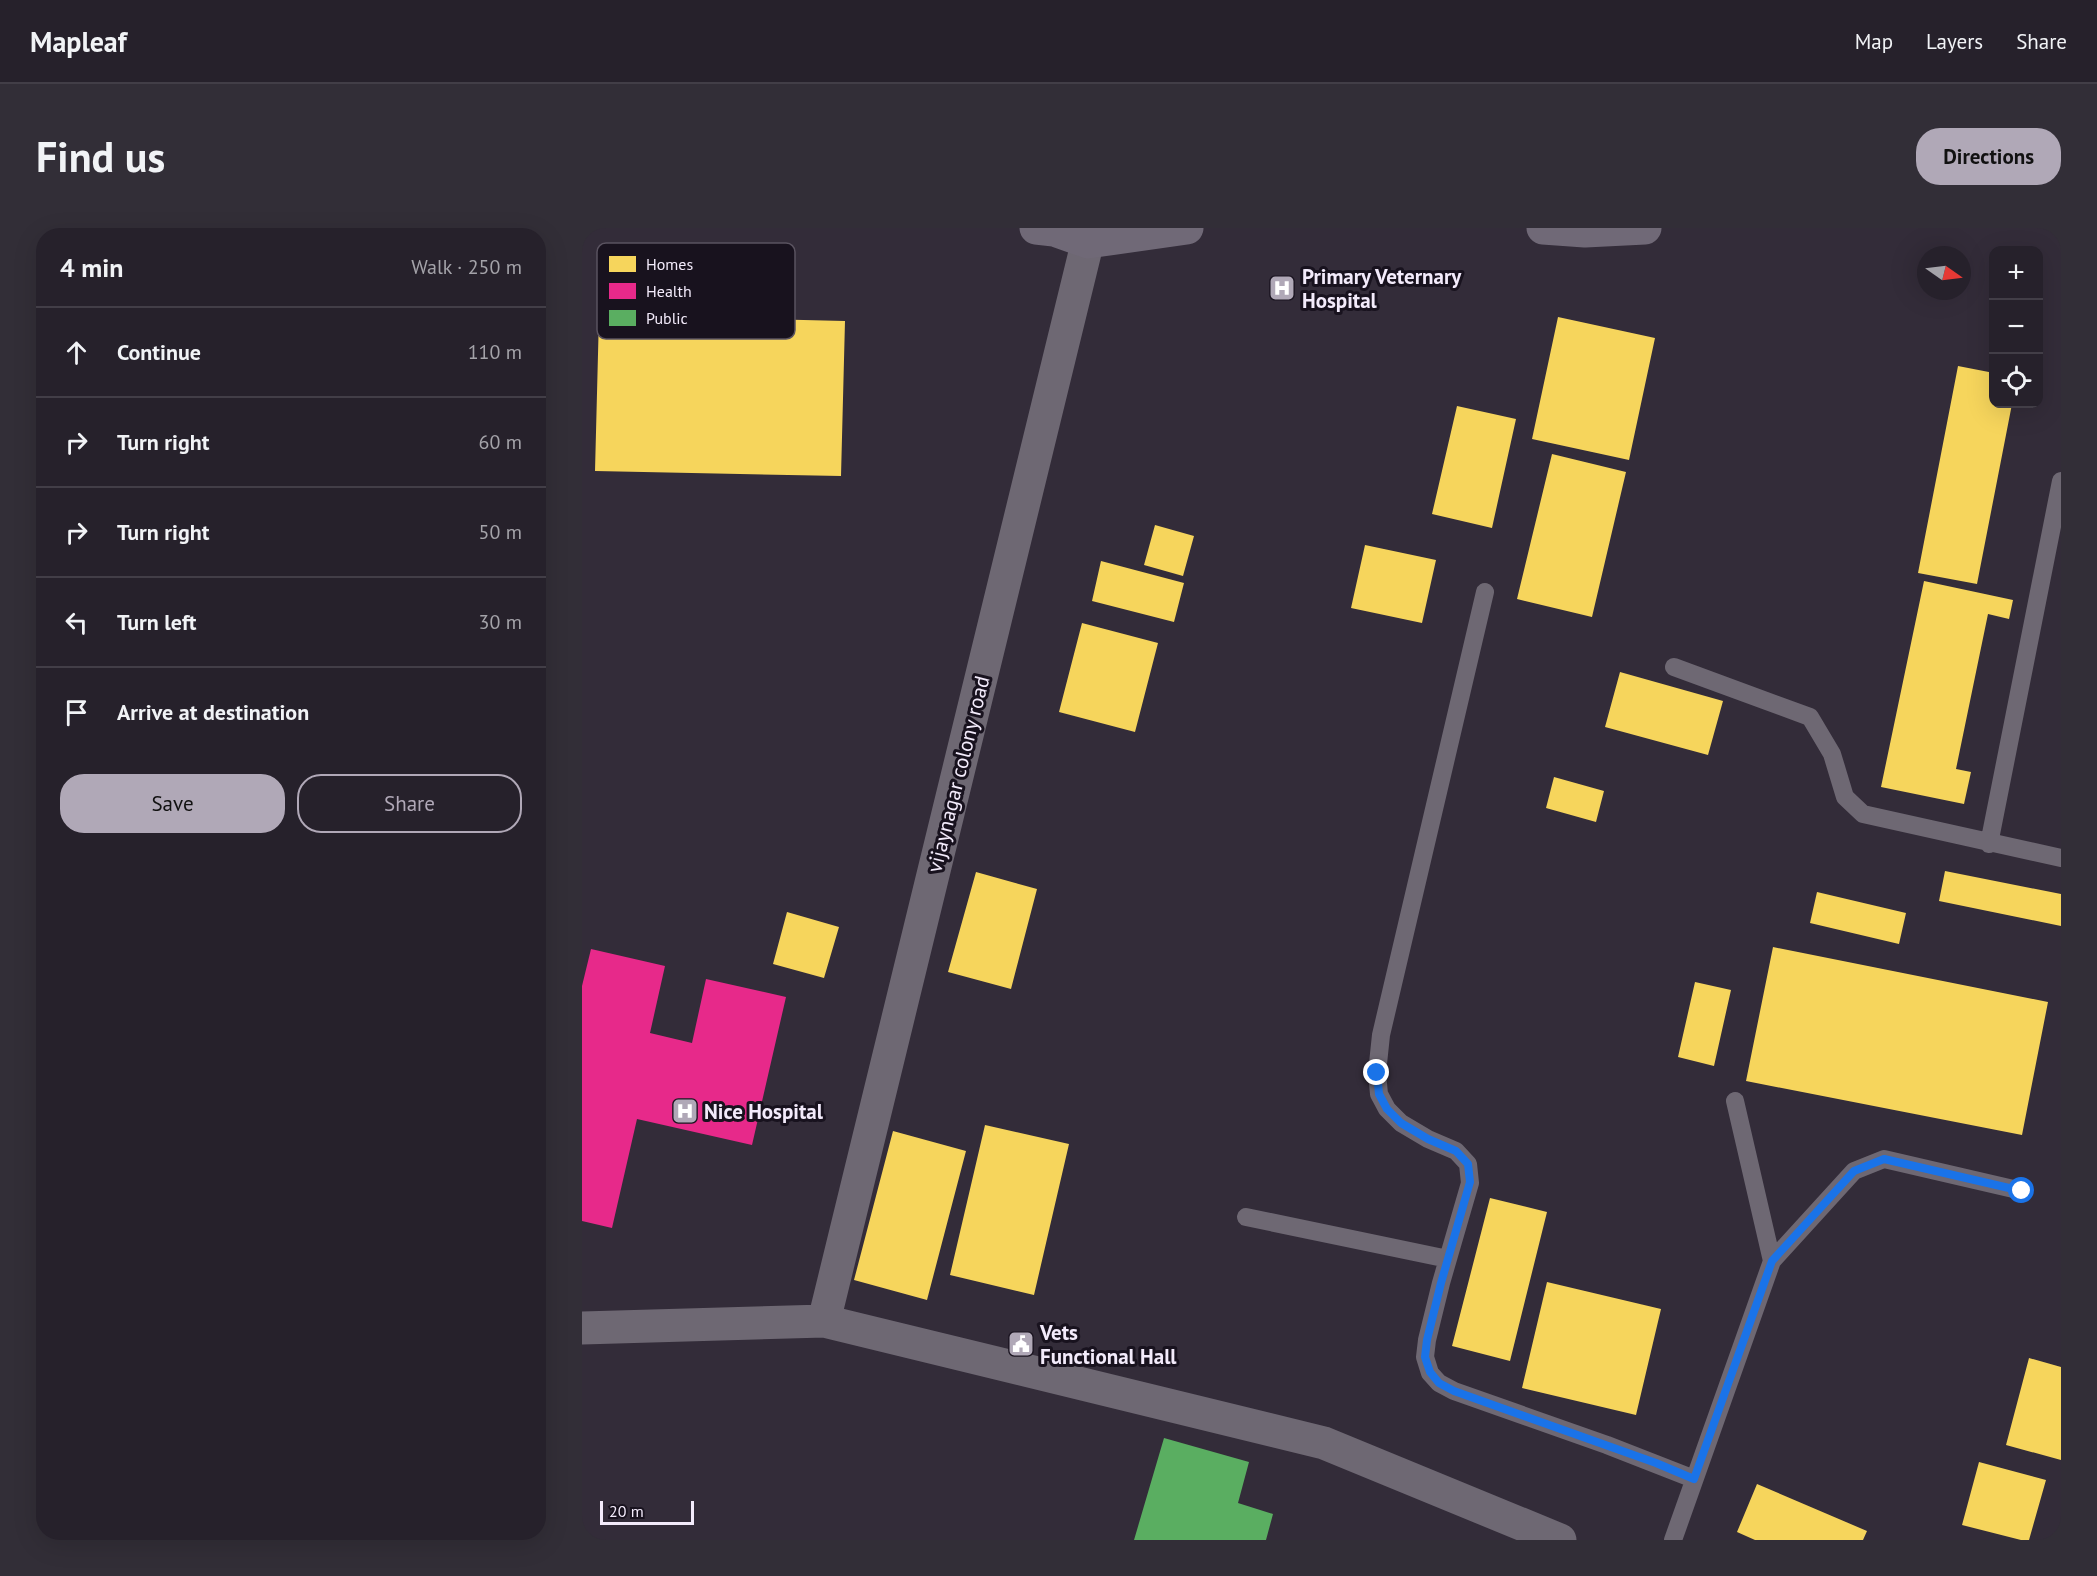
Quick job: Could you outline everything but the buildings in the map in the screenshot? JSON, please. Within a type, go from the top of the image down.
[{"type":"main road","points":[[1036,228],[1090,235],[1188,228]]},
{"type":"main road","points":[[1543,228],[1585,230],[1645,228]]},
{"type":"street","name":"vijaynagar colony road","points":[[824,1321],[1090,235]]},
{"type":"street","points":[[582,1328],[824,1321],[1324,1443],[1560,1540]]},
{"type":"lane","points":[[1989,844],[2061,481]]},
{"type":"lane","points":[[1485,592],[1381,1035],[1377,1073],[1379,1094],[1387,1109],[1401,1123],[1428,1139],[1456,1151],[1468,1164],[1470,1182],[1427,1340],[1425,1357],[1430,1372],[1439,1383],[1454,1391],[1694,1479]]},
{"type":"lane","points":[[1674,667],[1810,717],[1832,754],[1845,797],[1863,814],[1989,844],[2061,858]]},
{"type":"lane","points":[[1736,1101],[1772,1261]]},
{"type":"lane","points":[[1673,1540],[1772,1261],[1854,1171],[1884,1159],[2022,1191]]},
{"type":"lane","points":[[1246,1217],[1448,1259]]},
{"type":"place","name":"Primary Veternary Hospital","points":[[1282,288]]},
{"type":"place","name":"Nice Hospital","points":[[685,1111]]},
{"type":"place","name":"Vets Functional Hall","points":[[1021,1344]]},
{"type":"route","points":[[1377,1073],[1379,1094],[1387,1109],[1401,1123],[1428,1139],[1456,1151],[1468,1164],[1470,1182],[1427,1340],[1425,1357],[1430,1372],[1439,1383],[1454,1391],[1656,1463],[1694,1479],[1772,1261],[1854,1171],[1884,1159],[2022,1191]]}]
